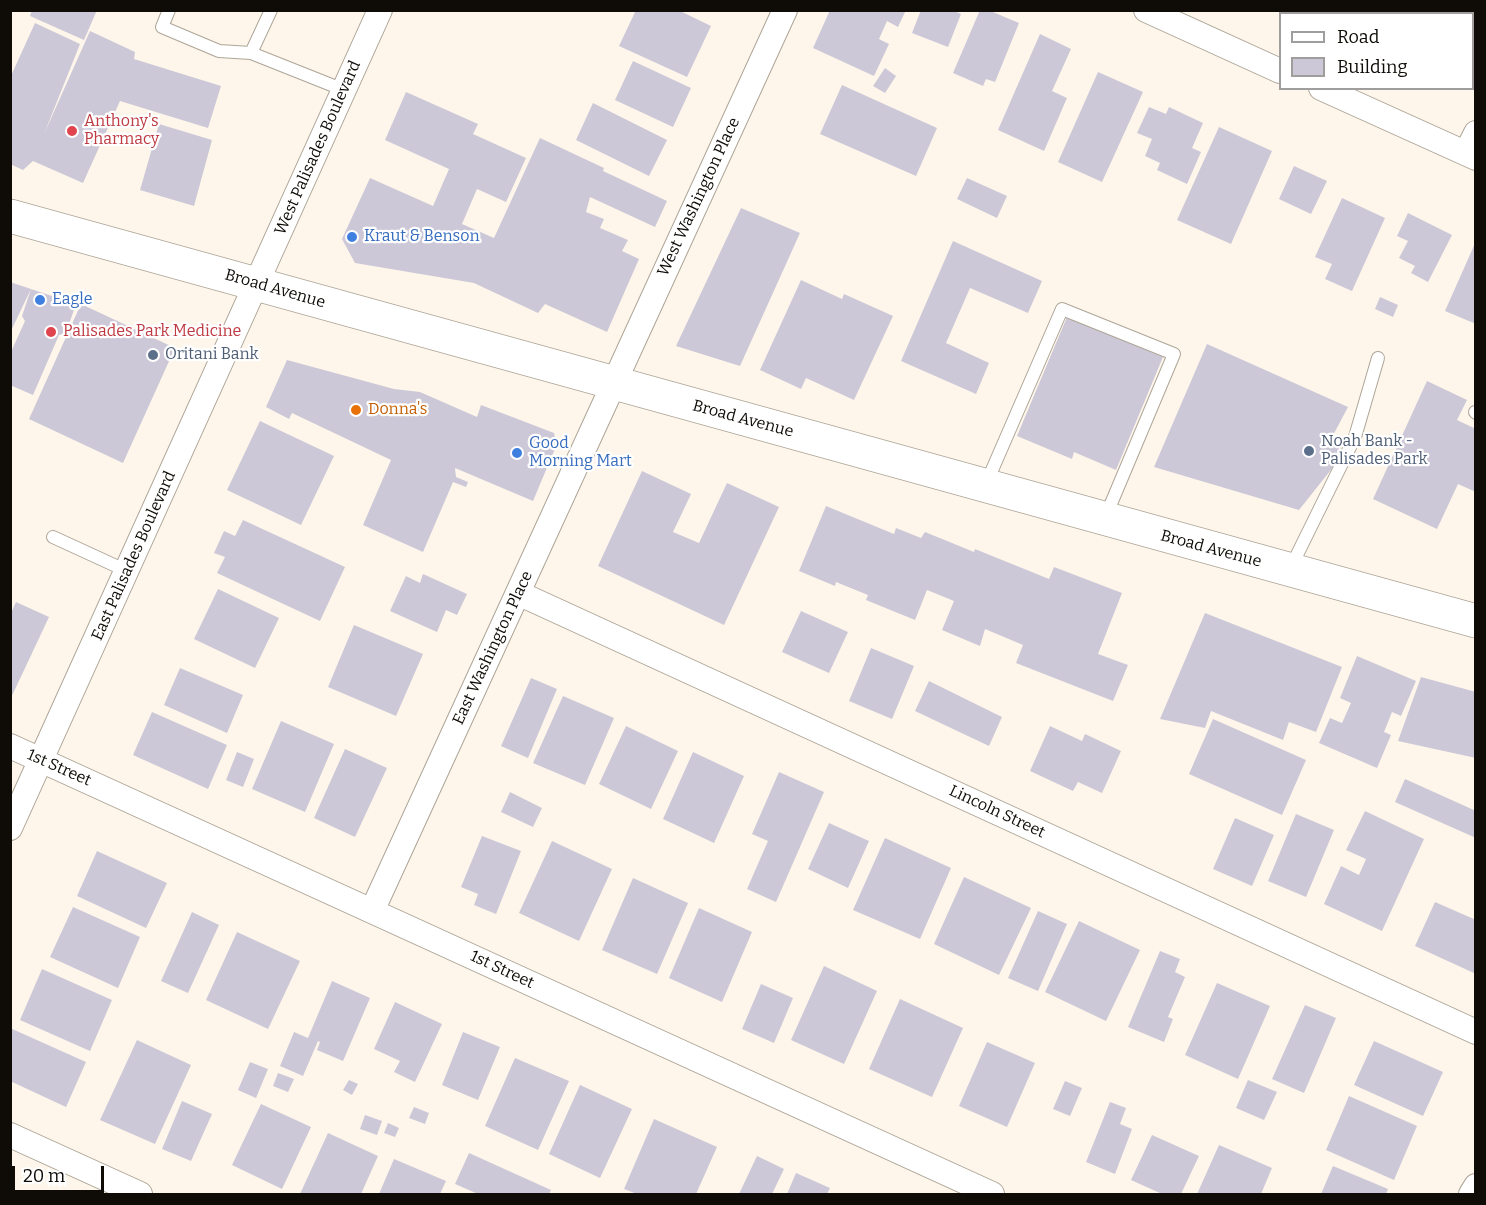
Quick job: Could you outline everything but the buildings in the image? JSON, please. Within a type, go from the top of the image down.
[{"type":"main road","name":"Broad Avenue","points":[[10,216],[1476,621]]},
{"type":"street","name":"West Palisades Boulevard","points":[[257,284],[380,10]]},
{"type":"street","name":"West Washington Place","points":[[614,384],[785,10]]},
{"type":"street","points":[[1146,10],[1279,70]]},
{"type":"street","points":[[1326,90],[1472,148]]},
{"type":"street","name":"East Palisades Boulevard","points":[[10,828],[257,284]]},
{"type":"street","name":"East Washington Place","points":[[372,911],[614,384]]},
{"type":"street","name":"Lincoln Street","points":[[518,592],[1476,1032]]},
{"type":"street","name":"1st Street","points":[[10,746],[992,1194]]},
{"type":"street","points":[[10,1136],[140,1194]]},
{"type":"street","points":[[1472,1194],[1476,1186]]},
{"type":"lane","points":[[170,10],[162,27],[219,51],[251,53],[344,90]]},
{"type":"lane","points":[[251,53],[271,10]]},
{"type":"lane","points":[[985,486],[1062,309],[1174,354],[1104,519]]},
{"type":"lane","points":[[1289,570],[1355,437],[1378,358]]},
{"type":"lane","points":[[53,537],[127,571]]},
{"type":"place","name":"Anthony's Pharmacy","points":[[72,131]]},
{"type":"place","name":"Kraut & Benson","points":[[352,237]]},
{"type":"place","name":"Eagle","points":[[40,300]]},
{"type":"place","name":"Palisades Park Medicine","points":[[51,332]]},
{"type":"place","name":"Oritani Bank","points":[[153,355]]},
{"type":"place","name":"Donna's","points":[[356,410]]},
{"type":"place","name":"Noah Bank - Palisades Park","points":[[1309,451]]},
{"type":"place","name":"Good Morning Mart","points":[[517,453]]}]
